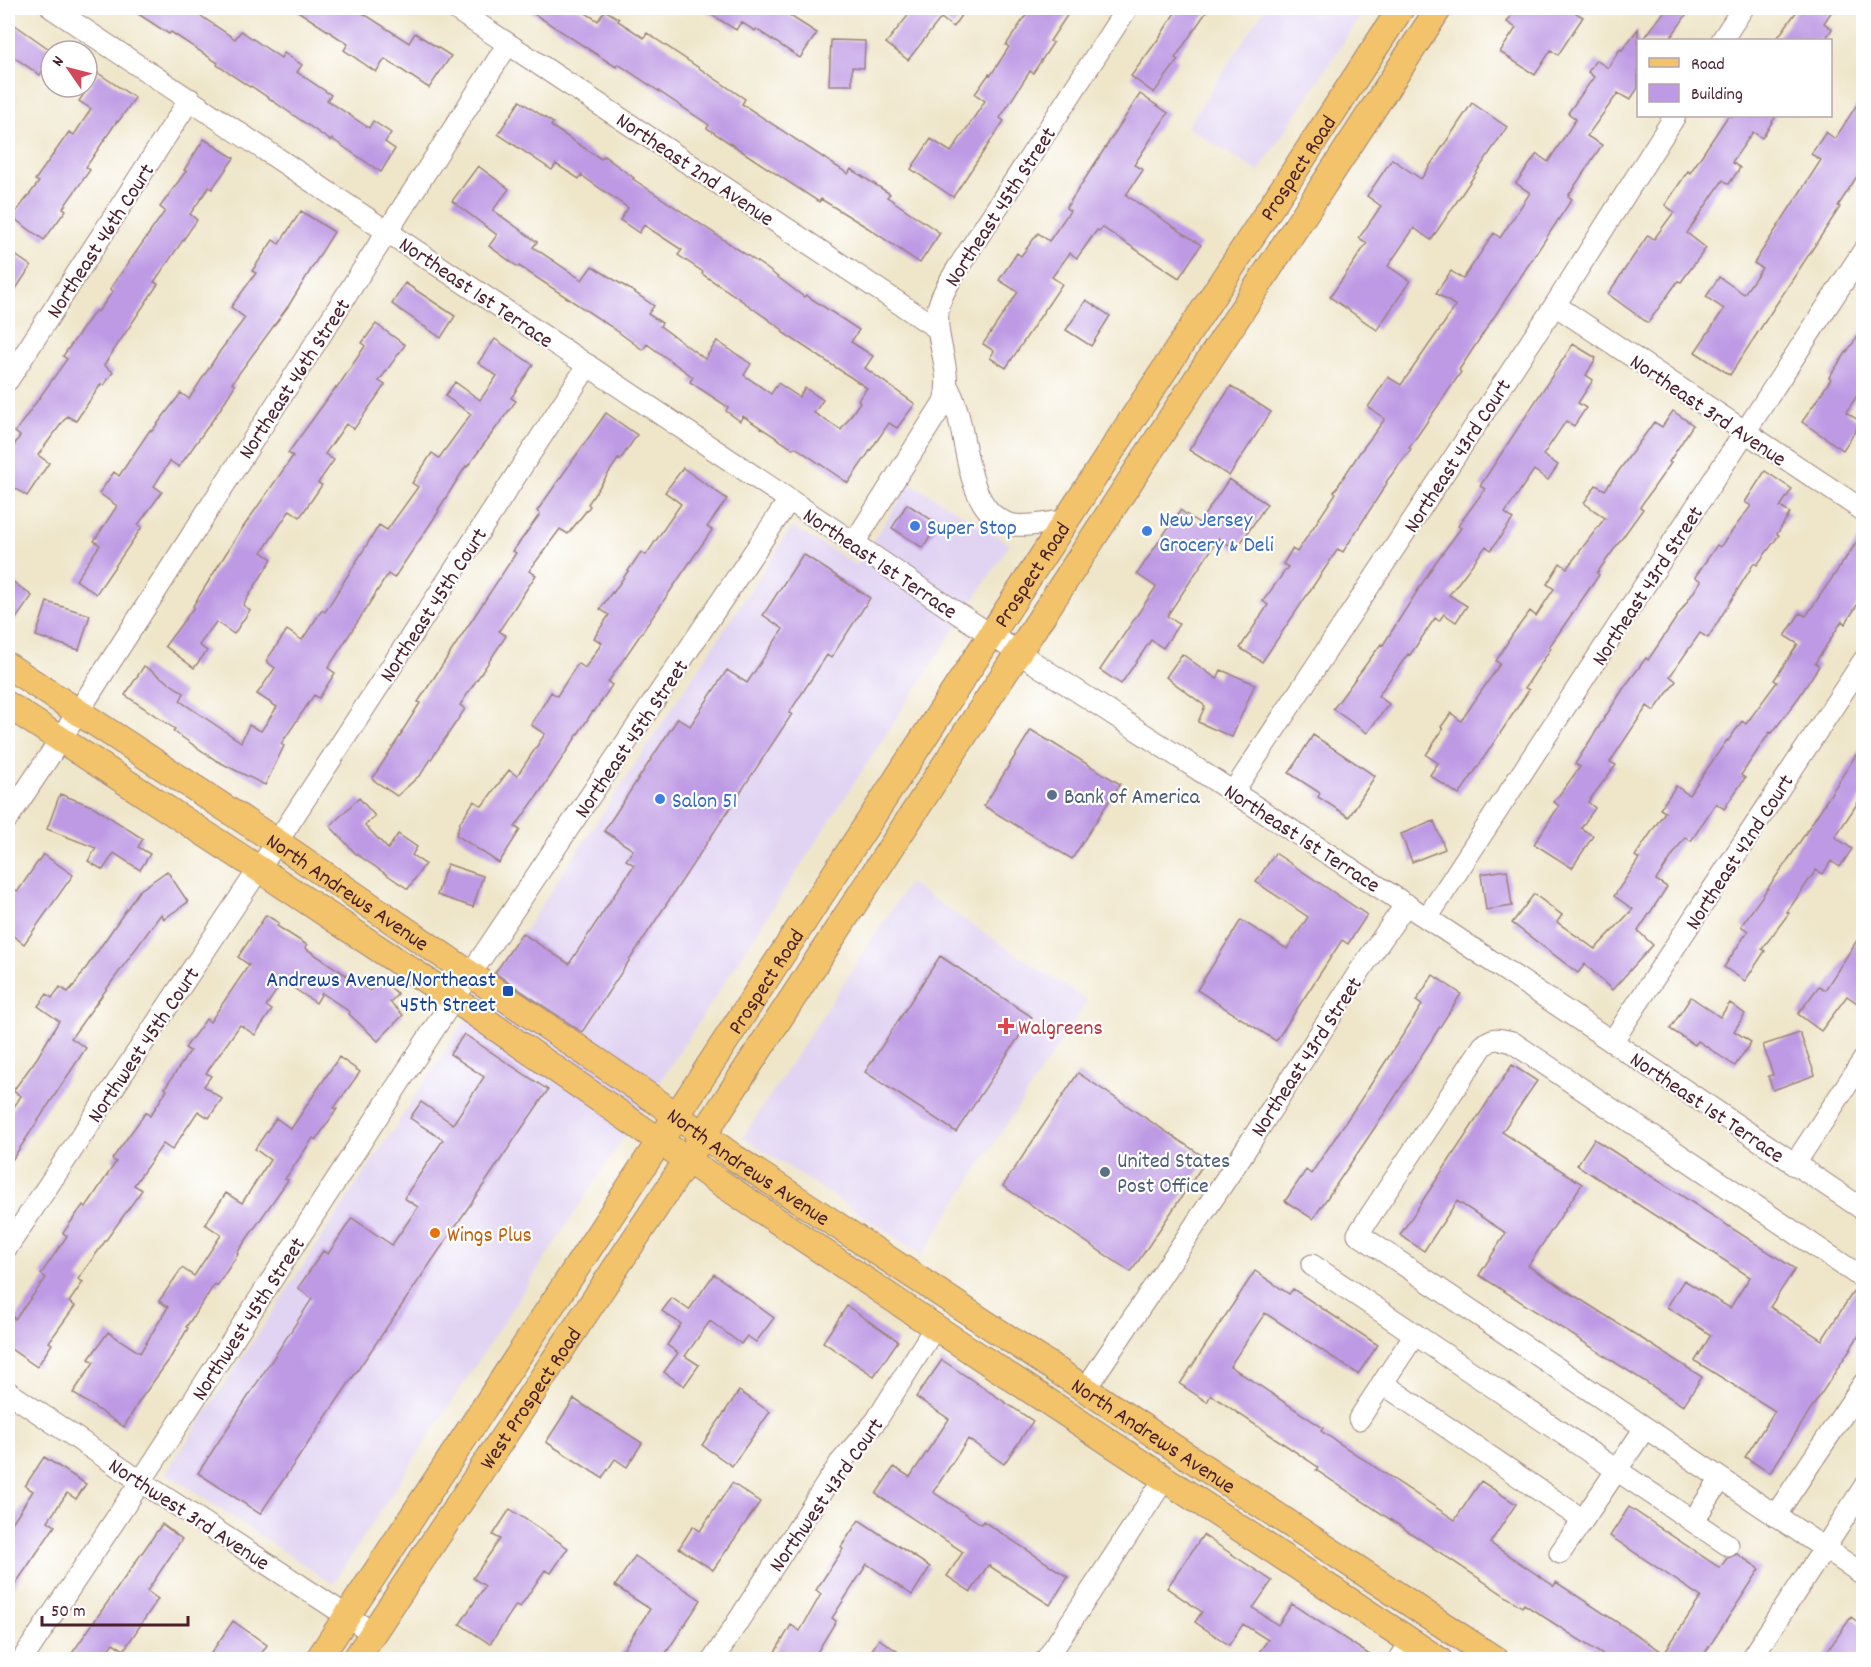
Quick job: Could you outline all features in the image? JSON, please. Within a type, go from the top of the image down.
[{"type":"main road","name":"Prospect Road","points":[[661,1141],[1401,8]]},
{"type":"main road","name":"Prospect Road","points":[[703,1135],[1439,8]]},
{"type":"main road","points":[[1312,142],[1340,159]]},
{"type":"main road","name":"North Andrews Avenue","points":[[8,666],[277,842],[755,1171],[1496,1659]]},
{"type":"main road","name":"North Andrews Avenue","points":[[8,705],[454,999],[935,1327],[1165,1478],[1405,1651],[1439,1659]]},
{"type":"main road","name":"West Prospect Road","points":[[355,1659],[703,1135]]},
{"type":"main road","name":"West Prospect Road","points":[[318,1659],[661,1141]]},
{"type":"main road","points":[[1165,1478],[1178,1474],[1208,1471]]},
{"type":"street","name":"Northeast 1st Terrace","points":[[52,8],[1018,653],[1406,904],[1863,1210]]},
{"type":"street","name":"Northeast 2nd Avenue","points":[[454,8],[938,329]]},
{"type":"street","name":"Northeast 45th Street","points":[[854,543],[940,410],[948,386],[938,329],[942,297],[1127,8]]},
{"type":"street","points":[[1723,39],[1743,8]]},
{"type":"street","name":"Northeast 46th Street","points":[[8,818],[508,44]]},
{"type":"street","name":"Northeast 46th Court","points":[[8,380],[190,99]]},
{"type":"street","name":"Northeast 43rd Court","points":[[1233,792],[1555,305],[1674,117]]},
{"type":"street","name":"Northeast 43rd Street","points":[[1427,918],[1863,250]]},
{"type":"street","name":"Northeast 3rd Avenue","points":[[1555,305],[1863,511]]},
{"type":"street","name":"Northeast 45th Court","points":[[277,842],[588,365]]},
{"type":"street","points":[[948,386],[958,408],[973,480],[979,497],[985,505],[998,519],[1014,525],[1065,521]]},
{"type":"street","name":"Northeast 45th Street","points":[[470,975],[789,500]]},
{"type":"street","name":"Northeast 42nd Court","points":[[1612,1042],[1863,660]]},
{"type":"street","name":"Northwest 45th Court","points":[[8,1246],[277,842]]},
{"type":"street","name":"Northeast 43rd Street","points":[[1086,1388],[1406,904]]},
{"type":"street","name":"Northwest 45th Street","points":[[22,1659],[470,975]]},
{"type":"street","points":[[1863,1279],[1512,1042],[1499,1039],[1491,1039],[1483,1046],[1358,1234],[1863,1575]]},
{"type":"street","points":[[1794,1165],[1863,1059]]},
{"type":"street","points":[[1312,1265],[1728,1545]]},
{"type":"street","name":"Northwest 43rd Court","points":[[713,1659],[840,1463],[876,1421],[935,1327]]},
{"type":"street","points":[[1359,1419],[1415,1334]]},
{"type":"street","points":[[1382,1383],[1583,1520]]},
{"type":"street","points":[[1775,1516],[1863,1383]]},
{"type":"street","name":"Northwest 3rd Avenue","points":[[8,1392],[373,1633]]},
{"type":"street","points":[[1560,1553],[1645,1428]]},
{"type":"street","points":[[1046,1659],[1165,1478]]},
{"type":"street","points":[[1693,1521],[1721,1479]]},
{"type":"street","points":[[1750,1659],[1863,1487]]},
{"type":"shaded area","points":[[1265,8],[1366,8],[1258,172],[1187,127]]},
{"type":"shaded area","points":[[911,483],[1010,544],[333,1584],[166,1473],[792,527],[857,565]]},
{"type":"shaded area","points":[[909,883],[1087,1001],[922,1255],[743,1137]]},
{"type":"building","points":[[129,8],[189,8],[235,39],[241,31],[281,58],[284,53],[302,65],[297,72],[331,95],[327,100],[369,128],[373,121],[391,133],[385,142],[395,149],[381,172],[217,65],[218,63],[171,32],[169,34]]},
{"type":"building","points":[[293,8],[355,8],[409,43],[415,33],[451,56],[429,88],[385,59],[376,72],[344,50],[348,44]]},
{"type":"building","points":[[525,8],[578,8],[598,21],[605,10],[644,38],[647,33],[745,99],[742,104],[848,174],[851,169],[890,194],[887,197],[940,233],[920,263],[821,199],[819,202],[707,128],[709,125],[618,64],[616,67]]},
{"type":"building","points":[[701,8],[778,8],[817,33],[800,58],[756,29],[755,31],[741,22],[736,30]]},
{"type":"building","points":[[914,8],[966,8],[953,27],[941,18],[908,60],[886,43]]},
{"type":"building","points":[[1031,8],[1072,8],[1050,41],[1053,43],[1033,73],[1030,71],[1000,118],[1004,121],[953,197],[911,169],[931,139],[951,152],[985,101],[975,94],[989,74],[991,75],[1009,47],[1006,45]]},
{"type":"building","points":[[1178,8],[1209,8],[1175,58],[1178,60],[1154,93],[1131,76]]},
{"type":"building","points":[[1516,8],[1568,8],[1583,17],[1558,55],[1551,50],[1535,75],[1500,52],[1516,28],[1507,22]]},
{"type":"building","points":[[1667,8],[1691,8],[1670,39],[1644,39]]},
{"type":"building","points":[[1799,8],[1834,8],[1824,23],[1832,29],[1826,39],[1777,39]]},
{"type":"building","points":[[8,20],[39,42],[39,74],[8,53]]},
{"type":"building","points":[[1638,29],[1637,90],[1630,100],[1618,93],[1587,136],[1602,145],[1568,196],[1572,199],[1459,370],[1461,372],[1409,448],[1411,449],[1386,482],[1343,552],[1338,549],[1262,662],[1240,648],[1268,605],[1263,601],[1288,567],[1283,564],[1292,549],[1297,552],[1360,452],[1385,419],[1368,407],[1388,377],[1401,385],[1456,306],[1436,293],[1451,271],[1463,279],[1494,233],[1500,238],[1530,193],[1516,183],[1537,154],[1548,162],[1576,119],[1568,113],[1594,77],[1588,72],[1596,60],[1608,68],[1620,49],[1622,50]]},
{"type":"building","points":[[831,40],[865,41],[864,68],[852,67],[852,85],[829,85]]},
{"type":"building","points":[[99,74],[135,98],[86,167],[90,170],[63,208],[66,210],[44,240],[12,217],[39,182],[35,180],[69,132],[74,135],[91,109],[79,101],[80,99],[99,99]]},
{"type":"building","points":[[1140,94],[1168,113],[1134,165],[1143,170],[1126,195],[1201,245],[1179,278],[1102,227],[1100,231],[1097,230],[1077,258],[1070,253],[1052,277],[1062,284],[1006,368],[990,358],[994,351],[983,344],[1018,292],[999,280],[1017,253],[1021,256],[1038,233],[1049,241],[1070,211],[1066,208]]},
{"type":"building","points":[[1863,95],[1863,167],[1838,206],[1840,207],[1730,375],[1695,352],[1724,309],[1706,297],[1719,277],[1744,294],[1762,268],[1754,263],[1821,160],[1811,154],[1826,132],[1835,139]]},
{"type":"building","points":[[520,101],[553,123],[551,126],[601,159],[604,156],[633,179],[766,268],[804,297],[806,295],[859,330],[851,342],[873,356],[865,368],[915,404],[897,428],[889,423],[848,483],[795,447],[793,449],[743,416],[740,421],[726,411],[728,407],[690,382],[693,377],[647,344],[643,350],[489,246],[497,235],[452,201],[478,166],[509,189],[493,210],[537,242],[533,247],[582,280],[592,266],[634,292],[654,306],[648,314],[662,323],[660,326],[705,359],[717,341],[751,364],[744,375],[771,394],[778,383],[799,397],[805,388],[823,400],[814,413],[841,430],[867,388],[782,332],[783,330],[702,274],[703,272],[678,255],[682,250],[644,225],[639,233],[620,220],[628,208],[581,175],[579,179],[556,164],[552,170],[498,134]]},
{"type":"building","points":[[1472,103],[1507,127],[1431,240],[1414,228],[1388,266],[1410,281],[1377,330],[1330,297],[1367,243],[1359,238],[1381,206],[1367,196],[1392,159],[1421,179]]},
{"type":"building","points":[[1727,117],[1775,117],[1762,138],[1753,132],[1732,162],[1740,168],[1729,184],[1723,180],[1687,233],[1706,248],[1681,282],[1678,281],[1648,323],[1608,294],[1648,235],[1654,239],[1674,212],[1665,205],[1688,171],[1690,173]]},
{"type":"building","points":[[204,139],[234,158],[212,189],[209,187],[190,214],[197,220],[154,282],[158,284],[104,365],[113,372],[104,385],[101,384],[76,421],[67,416],[38,455],[49,463],[27,496],[8,483],[8,455],[20,436],[15,432],[67,359],[63,356],[96,310],[98,312],[113,291],[110,289],[165,211],[160,207],[186,171],[184,170]]},
{"type":"building","points":[[301,211],[334,232],[289,305],[232,383],[235,385],[219,411],[179,467],[170,461],[154,486],[162,492],[138,525],[142,527],[96,594],[76,580],[100,545],[94,541],[117,506],[99,493],[114,472],[119,476],[150,430],[152,431],[181,393],[189,399],[245,318],[231,307],[256,273],[252,271],[273,240],[279,244]]},
{"type":"building","points":[[8,250],[31,266],[8,301]]},
{"type":"building","points":[[405,283],[455,316],[441,338],[392,304]]},
{"type":"building","points":[[1086,300],[1110,316],[1091,346],[1066,330]]},
{"type":"building","points":[[376,324],[405,345],[379,381],[385,385],[354,429],[346,424],[325,454],[334,460],[318,483],[322,485],[300,517],[290,510],[262,552],[272,559],[243,605],[250,610],[234,634],[216,622],[199,645],[207,651],[194,668],[165,646],[194,607],[237,536],[293,456],[288,453],[337,388],[365,346],[362,343]]},
{"type":"building","points":[[1863,329],[1863,387],[1846,412],[1861,422],[1843,450],[1802,422],[1831,379],[1829,377]]},
{"type":"building","points":[[495,339],[533,365],[511,398],[516,401],[466,466],[394,578],[388,574],[328,668],[335,673],[319,698],[314,695],[281,744],[284,746],[265,785],[217,761],[125,695],[144,666],[184,693],[180,701],[241,742],[249,725],[261,731],[277,707],[257,694],[275,668],[266,661],[287,630],[302,640],[322,610],[325,612],[379,525],[387,530],[418,487],[412,483],[432,453],[439,458],[471,414],[445,396],[455,382],[480,400],[497,376],[478,363]]},
{"type":"building","points":[[1573,344],[1596,358],[1586,375],[1593,380],[1578,403],[1586,408],[1574,426],[1566,421],[1543,455],[1558,465],[1548,480],[1534,470],[1505,513],[1513,519],[1491,550],[1486,546],[1449,595],[1467,606],[1456,622],[1444,614],[1439,621],[1435,618],[1378,696],[1389,704],[1367,733],[1333,709],[1381,644],[1383,645],[1435,563],[1461,528],[1458,526],[1485,489],[1480,486]]},
{"type":"building","points":[[1231,386],[1271,412],[1229,476],[1189,450]]},
{"type":"building","points":[[1673,411],[1693,425],[1669,462],[1671,463],[1640,507],[1643,509],[1597,573],[1599,575],[1549,647],[1551,648],[1525,688],[1529,690],[1459,795],[1430,775],[1438,763],[1426,755],[1443,729],[1441,727],[1451,713],[1461,721],[1500,664],[1496,661],[1512,635],[1530,611],[1536,616],[1554,589],[1547,584],[1560,563],[1567,568],[1605,518],[1584,503],[1596,485],[1605,490],[1654,422],[1662,427]]},
{"type":"building","points":[[606,413],[637,435],[588,504],[590,506],[568,534],[560,529],[529,571],[536,575],[499,631],[506,636],[460,705],[465,709],[421,774],[397,796],[372,779],[420,703],[418,702],[516,553],[513,551],[540,514],[537,511]]},
{"type":"building","points":[[683,468],[727,499],[707,527],[712,530],[608,682],[612,685],[515,827],[520,830],[499,863],[456,835],[460,822],[474,801],[482,806],[509,770],[517,776],[545,734],[531,725],[551,692],[557,696],[578,663],[585,668],[602,643],[594,638],[609,615],[600,609],[641,552],[646,555],[681,504],[665,492]]},
{"type":"building","points":[[1765,471],[1792,489],[1780,507],[1790,513],[1777,534],[1779,535],[1757,565],[1754,563],[1708,638],[1700,633],[1670,676],[1676,681],[1654,711],[1647,706],[1610,762],[1616,765],[1588,802],[1595,808],[1581,828],[1593,836],[1572,868],[1534,844],[1559,806],[1554,802],[1580,767],[1575,764],[1623,689],[1646,658],[1648,660],[1701,581],[1695,577],[1717,545],[1720,547],[1751,506],[1745,502]]},
{"type":"building","points":[[1229,479],[1267,504],[1236,550],[1219,538],[1167,616],[1179,624],[1163,648],[1151,640],[1121,684],[1100,670],[1156,587],[1137,574],[1180,510],[1199,523]]},
{"type":"building","name":"Super Stop","points":[[907,504],[938,524],[923,548],[892,528]]},
{"type":"building","points":[[1863,533],[1863,596],[1845,624],[1842,621],[1815,663],[1819,666],[1799,697],[1772,733],[1770,732],[1741,775],[1745,778],[1724,809],[1716,803],[1691,841],[1685,837],[1656,880],[1667,887],[1638,931],[1653,945],[1612,990],[1585,964],[1578,973],[1512,923],[1534,894],[1562,915],[1557,922],[1595,949],[1633,909],[1614,896],[1639,859],[1635,856],[1665,812],[1660,809],[1676,786],[1689,795],[1727,740],[1742,721],[1746,724],[1777,682],[1774,680],[1798,644],[1785,636],[1800,613],[1806,616]]},
{"type":"building","points":[[803,554],[870,598],[831,658],[827,655],[789,713],[792,714],[582,1032],[495,973],[522,933],[569,964],[634,865],[626,860],[633,850],[604,831],[678,718],[690,726],[727,670],[747,683],[783,629],[763,615]]},
{"type":"building","points":[[8,578],[32,596],[8,630]]},
{"type":"building","points":[[47,602],[90,615],[79,650],[36,636]]},
{"type":"building","points":[[1182,654],[1217,679],[1221,670],[1255,684],[1232,737],[1198,722],[1205,706],[1166,677]]},
{"type":"building","name":"Bank of America","points":[[1031,730],[1120,784],[1072,859],[984,806]]},
{"type":"building","points":[[1313,735],[1375,776],[1349,817],[1318,797],[1320,793],[1289,773]]},
{"type":"building","points":[[1863,744],[1863,795],[1835,837],[1852,849],[1840,867],[1831,861],[1823,874],[1816,870],[1787,912],[1789,913],[1762,949],[1765,951],[1745,981],[1724,967],[1748,931],[1741,926],[1792,854]]},
{"type":"building","points":[[60,794],[94,807],[143,839],[138,847],[150,854],[140,870],[114,853],[103,870],[88,861],[96,848],[47,829]]},
{"type":"building","points":[[359,798],[375,816],[365,825],[388,849],[398,834],[417,847],[412,855],[425,864],[408,889],[355,853],[330,826]]},
{"type":"building","points":[[1434,821],[1445,849],[1412,862],[1401,834]]},
{"type":"building","points":[[1275,853],[1367,915],[1348,944],[1342,940],[1276,1041],[1197,990],[1241,920],[1287,949],[1308,917],[1256,882]]},
{"type":"building","points":[[43,854],[73,875],[24,944],[8,932],[8,901],[16,890],[18,891]]},
{"type":"building","points":[[447,864],[483,876],[473,907],[437,895]]},
{"type":"building","points":[[1507,870],[1512,906],[1486,910],[1481,874]]},
{"type":"building","points":[[167,871],[188,902],[164,919],[161,914],[71,1038],[86,1048],[8,1166],[8,1116],[21,1096],[13,1091],[37,1058],[59,1021],[38,1006],[47,994],[52,998],[60,987],[68,992],[139,891]]},
{"type":"building","points":[[266,915],[279,923],[277,926],[307,945],[305,948],[370,991],[381,979],[398,994],[390,1002],[403,1015],[378,1041],[349,1014],[350,1012],[322,993],[316,1003],[283,981],[266,1006],[272,1010],[255,1035],[240,1025],[206,1073],[211,1076],[204,1086],[222,1099],[209,1118],[198,1111],[172,1150],[163,1144],[134,1185],[142,1190],[78,1279],[83,1282],[69,1302],[75,1306],[49,1342],[52,1344],[37,1367],[8,1347],[8,1326],[46,1278],[41,1274],[67,1236],[63,1233],[83,1205],[86,1207],[116,1162],[112,1159],[146,1112],[150,1116],[167,1090],[165,1088],[190,1051],[185,1048],[206,1019],[210,1022],[249,965],[238,957]]},
{"type":"building","points":[[1863,931],[1863,1007],[1847,996],[1821,1031],[1798,1014],[1819,986],[1825,990]]},
{"type":"building","name":"Walgreens","points":[[940,956],[1032,1017],[956,1132],[865,1072]]},
{"type":"building","points":[[1433,975],[1461,994],[1313,1219],[1285,1201],[1306,1170],[1311,1174],[1375,1078],[1422,1005],[1416,1001]]},
{"type":"building","points":[[1691,997],[1720,1017],[1730,1003],[1745,1014],[1734,1031],[1751,1042],[1735,1066],[1698,1041],[1695,1045],[1670,1029]]},
{"type":"building","points":[[1800,1033],[1815,1075],[1773,1090],[1768,1076],[1773,1075],[1763,1045]]},
{"type":"building","points":[[464,1034],[548,1090],[260,1514],[198,1473],[312,1299],[298,1288],[323,1251],[328,1254],[352,1218],[392,1245],[418,1207],[404,1198],[443,1140],[410,1118],[421,1102],[453,1124],[484,1077],[450,1054]]},
{"type":"building","points":[[339,1057],[360,1072],[334,1108],[337,1109],[316,1140],[313,1138],[285,1179],[288,1180],[217,1286],[215,1284],[186,1327],[188,1328],[169,1360],[124,1427],[73,1393],[94,1362],[89,1359],[108,1332],[140,1353],[168,1307],[159,1301],[182,1268],[194,1276],[221,1235],[205,1224],[226,1193],[242,1203],[270,1160],[255,1149],[276,1118],[291,1129]]},
{"type":"building","points":[[1512,1065],[1537,1081],[1502,1132],[1582,1184],[1528,1266],[1702,1377],[1683,1406],[1479,1275],[1506,1233],[1457,1201],[1424,1251],[1400,1235]]},
{"type":"building","name":"United States Post Office","points":[[1078,1073],[1207,1159],[1131,1272],[1003,1186]]},
{"type":"building","points":[[1594,1139],[1795,1269],[1770,1307],[1822,1340],[1855,1289],[1863,1292],[1863,1329],[1770,1473],[1745,1457],[1775,1411],[1695,1361],[1711,1335],[1667,1307],[1684,1280],[1730,1308],[1750,1277],[1577,1165]]},
{"type":"building","points":[[1255,1271],[1289,1294],[1293,1289],[1378,1345],[1358,1374],[1265,1313],[1230,1366],[1323,1428],[1321,1431],[1455,1520],[1481,1481],[1516,1504],[1490,1543],[1554,1586],[1556,1582],[1664,1653],[1701,1597],[1610,1536],[1629,1507],[1720,1568],[1727,1558],[1737,1554],[1760,1569],[1701,1659],[1609,1659],[1524,1604],[1522,1607],[1316,1470],[1318,1467],[1211,1395],[1207,1402],[1180,1384]]},
{"type":"building","points":[[714,1274],[774,1318],[756,1342],[747,1336],[741,1344],[710,1321],[685,1356],[699,1365],[684,1386],[664,1372],[678,1353],[667,1345],[681,1324],[662,1311],[672,1298],[689,1310]]},
{"type":"building","points":[[847,1306],[898,1341],[874,1376],[823,1342]]},
{"type":"building","points":[[942,1360],[1033,1421],[1004,1464],[968,1439],[933,1492],[981,1524],[983,1521],[1068,1577],[1050,1605],[988,1565],[971,1592],[947,1576],[963,1552],[876,1494],[894,1467],[910,1477],[949,1419],[916,1397]]},
{"type":"building","points":[[739,1391],[770,1412],[732,1466],[702,1445]]},
{"type":"building","points":[[574,1399],[642,1443],[627,1467],[615,1459],[602,1478],[546,1442]]},
{"type":"building","points":[[44,1457],[86,1484],[76,1499],[67,1493],[48,1521],[55,1526],[8,1595],[8,1529],[33,1491],[25,1486]]},
{"type":"building","points":[[732,1483],[760,1502],[713,1570],[679,1548],[693,1526],[700,1531]]},
{"type":"building","points":[[510,1509],[568,1548],[551,1573],[545,1570],[520,1607],[516,1605],[490,1644],[460,1624],[485,1586],[473,1578],[500,1539],[493,1535]]},
{"type":"building","points":[[859,1520],[930,1567],[912,1595],[867,1564],[832,1618],[836,1621],[813,1659],[771,1659],[791,1625],[800,1631],[821,1594],[816,1590]]},
{"type":"building","points":[[162,1524],[182,1539],[147,1591],[158,1599],[124,1650],[113,1643],[101,1659],[68,1659]]},
{"type":"building","points":[[1203,1535],[1272,1581],[1253,1608],[1278,1625],[1292,1604],[1376,1659],[1254,1659],[1268,1640],[1243,1624],[1229,1645],[1195,1622],[1202,1612],[1167,1588]]},
{"type":"building","points":[[635,1556],[701,1600],[662,1659],[617,1659],[650,1609],[615,1586]]},
{"type":"building","points":[[1851,1617],[1863,1626],[1863,1659],[1822,1659]]},
{"type":"building","points":[[233,1621],[267,1645],[258,1659],[207,1659]]},
{"type":"building","points":[[879,1639],[909,1659],[866,1659]]},
{"type":"place","name":"Super Stop","points":[[915,526]]},
{"type":"place","name":"New Jersey Grocery & Deli","points":[[1147,531]]},
{"type":"place","name":"Bank of America","points":[[1052,795]]},
{"type":"place","name":"Salon 51","points":[[660,799]]},
{"type":"place","name":"Andrews Avenue/Northeast 45th Street","points":[[508,991]]},
{"type":"place","name":"Walgreens","points":[[1006,1026]]},
{"type":"place","name":"United States Post Office","points":[[1105,1172]]},
{"type":"place","name":"Wings Plus","points":[[435,1233]]}]
